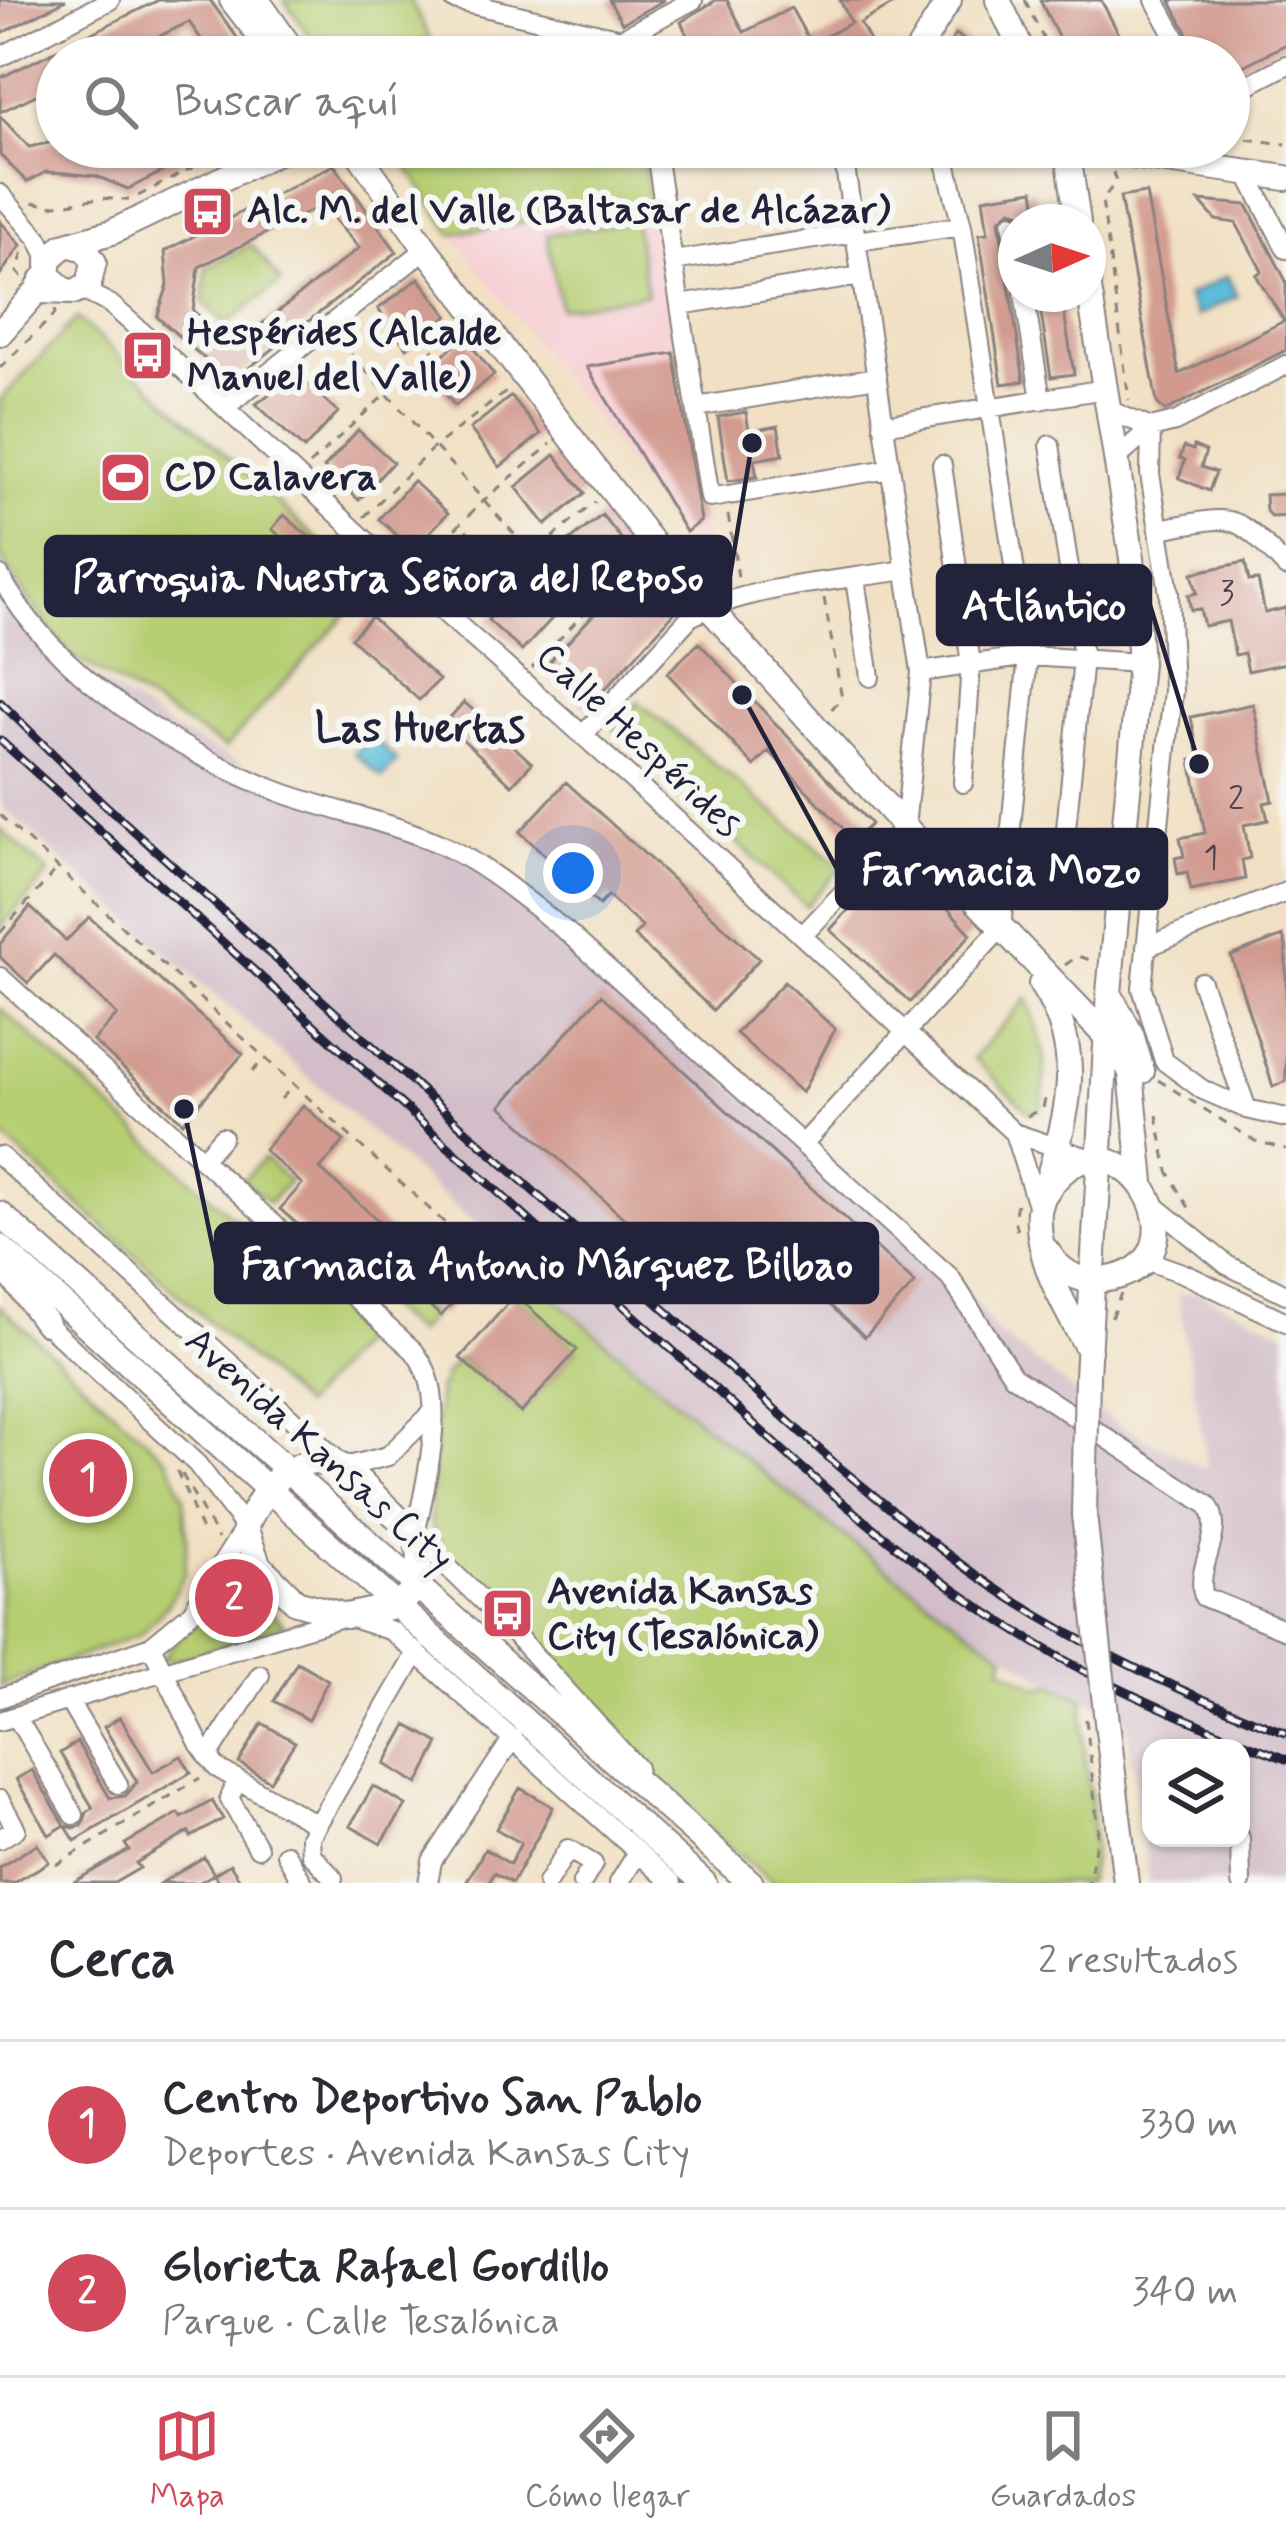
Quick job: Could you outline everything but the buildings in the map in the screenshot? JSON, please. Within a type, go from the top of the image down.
[{"type":"main road","points":[[232,0],[260,36]]},
{"type":"main road","points":[[257,0],[282,36]]},
{"type":"main road","points":[[927,36],[949,0]]},
{"type":"main road","points":[[998,0],[1015,36]]},
{"type":"main road","points":[[0,333],[53,269],[112,232],[245,168]]},
{"type":"main road","points":[[369,168],[660,554],[905,827],[1106,1036],[1127,1062],[1147,1114]]},
{"type":"main road","points":[[1071,168],[1076,204]]},
{"type":"main road","points":[[1238,168],[1286,178]]},
{"type":"main road","points":[[94,267],[112,232]]},
{"type":"main road","points":[[53,269],[85,249],[94,267]]},
{"type":"main road","points":[[1089,1356],[1042,1244],[1039,1211],[1046,1191],[1101,1118],[1140,663],[1138,610],[1116,459],[1115,402],[1095,312]]},
{"type":"main road","points":[[1009,937],[1059,1012],[1069,1041],[1072,1078],[1056,1102],[1073,1159],[1092,1281],[1084,1515],[1097,1710],[1130,1882]]},
{"type":"main road","points":[[1109,994],[1155,1070],[1142,1182]]},
{"type":"main road","points":[[1073,1159],[1122,1167],[1142,1182],[1154,1205],[1155,1234],[1143,1259],[1103,1298],[1089,1356]]},
{"type":"main road","name":"Avenida Kansas City","points":[[0,1214],[276,1479]]},
{"type":"main road","points":[[1042,1244],[1058,1265],[1092,1281],[1121,1284]]},
{"type":"main road","name":"Avenida Kansas City","points":[[0,1247],[276,1479],[408,1597],[704,1883]]},
{"type":"main road","points":[[0,1260],[46,1323]]},
{"type":"main road","points":[[311,1461],[344,1467],[415,1535],[420,1556],[408,1597],[346,1616],[296,1602],[276,1586],[258,1564],[245,1527],[276,1479],[311,1461]]},
{"type":"main road","name":"Avenida Kansas City","points":[[408,1597],[751,1883]]},
{"type":"street","points":[[41,36],[110,0]]},
{"type":"street","points":[[454,0],[608,36]]},
{"type":"street","points":[[627,36],[694,0]]},
{"type":"street","points":[[1155,0],[1175,36]]},
{"type":"street","points":[[0,57],[36,38]]},
{"type":"street","points":[[1250,84],[1286,65]]},
{"type":"street","points":[[658,168],[710,498],[889,469]]},
{"type":"street","points":[[802,936],[905,827],[921,672],[845,168]]},
{"type":"street","points":[[802,1144],[905,1031],[1009,937],[1028,656],[962,226],[947,168]]},
{"type":"street","points":[[1247,173],[1286,249]]},
{"type":"street","points":[[0,194],[53,269]]},
{"type":"street","points":[[673,261],[962,226]]},
{"type":"street","points":[[226,406],[426,249]]},
{"type":"street","name":"Calle Hespérides","points":[[94,267],[110,304]]},
{"type":"street","name":"Calle Hespérides","points":[[53,269],[110,304],[226,406],[407,578],[584,734],[1014,1132]]},
{"type":"street","points":[[680,305],[861,276]]},
{"type":"street","points":[[1027,312],[1041,400]]},
{"type":"street","points":[[1116,459],[1151,428],[1174,422],[1286,365]]},
{"type":"street","points":[[696,407],[877,377]]},
{"type":"street","points":[[884,425],[1041,400],[1115,402],[1151,428]]},
{"type":"street","points":[[1151,428],[1150,474],[1169,592],[1173,691],[1142,988],[1155,1070],[1246,1109],[1285,1117]]},
{"type":"street","points":[[1050,445],[1083,659],[1060,889]]},
{"type":"street","points":[[942,465],[971,664],[963,783]]},
{"type":"street","points":[[1159,529],[1225,518],[1246,526],[1286,567]]},
{"type":"street","points":[[584,734],[690,617],[707,608],[905,570]]},
{"type":"street","points":[[0,576],[42,636],[77,674],[120,705],[221,765],[281,792],[442,845],[500,880],[567,932],[950,1276],[1013,1376],[1208,1505],[1215,1524],[1201,1568],[1204,1597],[1286,1630]]},
{"type":"street","points":[[856,578],[870,677]]},
{"type":"street","points":[[921,672],[1028,656],[1140,663]]},
{"type":"street","points":[[1146,947],[1286,892]]},
{"type":"street","points":[[0,977],[414,1351],[429,1377],[432,1412],[428,1473],[415,1535],[502,1620],[694,1832]]},
{"type":"street","points":[[1201,982],[1246,1109]]},
{"type":"street","points":[[1014,1132],[1049,1132],[1056,1102]]},
{"type":"street","points":[[1014,1132],[1073,1159]]},
{"type":"street","points":[[1014,1132],[1039,1211]]},
{"type":"street","points":[[202,1160],[222,1137]]},
{"type":"street","name":"Avenida Kansas City","points":[[0,1156],[344,1467]]},
{"type":"street","points":[[1154,1205],[1227,1265],[1286,1294]]},
{"type":"street","points":[[1143,1259],[1286,1322]]},
{"type":"street","points":[[0,1282],[197,1464],[245,1527],[191,1613],[151,1646],[0,1698]]},
{"type":"street","points":[[344,1467],[388,1456],[432,1412]]},
{"type":"street","points":[[74,1815],[8,1719],[346,1616],[392,1630],[672,1883]]},
{"type":"street","points":[[151,1646],[212,1762],[316,1823]]},
{"type":"street","points":[[333,1877],[311,1854],[310,1837],[416,1652]]},
{"type":"street","points":[[212,1762],[260,1676]]},
{"type":"street","points":[[68,1700],[118,1784]]},
{"type":"street","points":[[428,1883],[432,1861],[513,1738]]},
{"type":"street","points":[[238,1780],[229,1798],[258,1848]]},
{"type":"street","points":[[0,1800],[16,1828],[0,1839]]},
{"type":"street","points":[[1240,1847],[1241,1883]]},
{"type":"street","points":[[548,1883],[568,1849],[593,1864],[582,1883]]},
{"type":"street","points":[[619,1883],[638,1852]]},
{"type":"street","points":[[286,1854],[304,1883]]},
{"type":"path","points":[[1025,0],[1042,36]]},
{"type":"path","points":[[1250,140],[1286,145]]},
{"type":"path","points":[[29,203],[50,206],[99,197],[130,200],[192,168]]},
{"type":"path","points":[[1115,402],[1102,200],[1116,182]]},
{"type":"path","points":[[0,368],[55,314],[53,269],[17,272]]},
{"type":"path","points":[[298,476],[475,311]]},
{"type":"path","points":[[325,327],[586,612]]},
{"type":"path","points":[[354,528],[434,446],[525,377]]},
{"type":"path","points":[[407,578],[484,500],[567,431]]},
{"type":"path","points":[[464,630],[533,554],[610,489]]},
{"type":"path","points":[[725,495],[741,598]]},
{"type":"path","points":[[522,678],[586,612],[660,554]]},
{"type":"path","points":[[813,725],[842,699],[821,584]]},
{"type":"path","points":[[0,815],[519,1291]]},
{"type":"path","points":[[0,932],[58,868]]},
{"type":"path","points":[[1059,971],[1078,956],[1097,962]]},
{"type":"path","points":[[252,1072],[265,1058]]},
{"type":"path","points":[[1155,1070],[1255,1141],[1286,1149]]},
{"type":"path","points":[[281,1099],[294,1084]]},
{"type":"path","points":[[1028,1116],[1056,1102]]},
{"type":"path","points":[[1147,1114],[1168,1171],[1190,1208],[1185,1214]]},
{"type":"path","points":[[489,1290],[502,1275]]},
{"type":"path","points":[[1110,1324],[1121,1284]]},
{"type":"path","points":[[231,1576],[268,1624],[280,1626]]},
{"type":"path","points":[[1089,1883],[1098,1829],[1084,1728],[1097,1710]]},
{"type":"path","points":[[56,1864],[212,1762]]},
{"type":"shaded area","points":[[650,201],[704,540],[689,544],[452,234]]},
{"type":"shaded area","points":[[0,559],[42,627],[80,669],[179,733],[273,779],[407,824],[457,847],[969,1294],[995,1331],[1114,1423],[1208,1470],[1178,1295],[1197,1292],[1286,1332],[1286,1883],[1149,1883],[1144,1847],[1250,1847],[1250,1739],[1142,1739],[1142,1833],[1129,1718],[1048,1681],[927,1600],[697,1420],[0,805]]},
{"type":"green space","points":[[284,0],[410,0],[429,36],[311,36]]},
{"type":"green space","points":[[408,168],[645,168],[650,201],[452,234]]},
{"type":"green space","points":[[634,220],[647,294],[560,308],[547,235]]},
{"type":"green space","points":[[252,245],[281,282],[226,324],[204,302],[206,268]]},
{"type":"green space","name":"CD Calavera","points":[[77,318],[370,588],[225,748],[68,653],[0,555],[0,400]]},
{"type":"green space","points":[[638,702],[842,867],[806,906],[614,729]]},
{"type":"green space","points":[[0,829],[49,873],[0,928]]},
{"type":"green space","points":[[1027,998],[1044,1065],[1040,1109],[1030,1113],[973,1058]]},
{"type":"green space","points":[[0,1008],[365,1336],[303,1406],[0,1134]]},
{"type":"green space","points":[[264,1158],[289,1181],[269,1203],[243,1180]]},
{"type":"green space","points":[[531,1277],[763,1473],[1005,1655],[1002,1667],[1038,1687],[1051,1684],[1085,1699],[1084,1745],[1093,1837],[1087,1883],[774,1883],[710,1832],[443,1552],[431,1524],[430,1501],[443,1376],[459,1358],[521,1413],[577,1350],[515,1295]]},
{"type":"green space","points":[[404,1290],[432,1315],[416,1333],[388,1309]]},
{"type":"green space","points":[[0,1306],[168,1460],[184,1497],[187,1537],[185,1573],[168,1604],[141,1634],[0,1686]]},
{"type":"green space","points":[[231,1570],[285,1625],[178,1660],[162,1659]]},
{"type":"water","points":[[1227,276],[1237,296],[1197,316],[1187,296]]},
{"type":"water","points":[[372,736],[397,761],[382,778],[354,753]]},
{"type":"railway","points":[[0,702],[101,801],[839,1467],[921,1534],[985,1581],[1074,1636],[1178,1688],[1286,1733]]},
{"type":"railway","points":[[0,740],[799,1465],[892,1543],[990,1614],[1086,1672],[1286,1759]]},
{"type":"place","name":"Alc. M. del Valle (Baltasar de Alcázar)","points":[[208,211]]},
{"type":"place","name":"Hespérides (Alcalde Manuel del Valle)","points":[[148,355]]},
{"type":"place","name":"Parroquia Nuestra Señora del Reposo","points":[[752,443]]},
{"type":"place","name":"CD Calavera","points":[[125,478]]},
{"type":"place","name":"Farmacia Mozo","points":[[742,695]]},
{"type":"place","name":"Atlántico","points":[[1199,764]]},
{"type":"place","name":"Farmacia Antonio Márquez Bilbao","points":[[184,1109]]},
{"type":"place","name":"Centro Deportivo San Pablo","points":[[88,1478]]},
{"type":"place","name":"Glorieta Rafael Gordillo","points":[[234,1598]]},
{"type":"place","name":"Avenida Kansas City (Tesalónica)","points":[[508,1614]]},
{"type":"district","name":"Las Huertas","points":[[420,729]]}]
